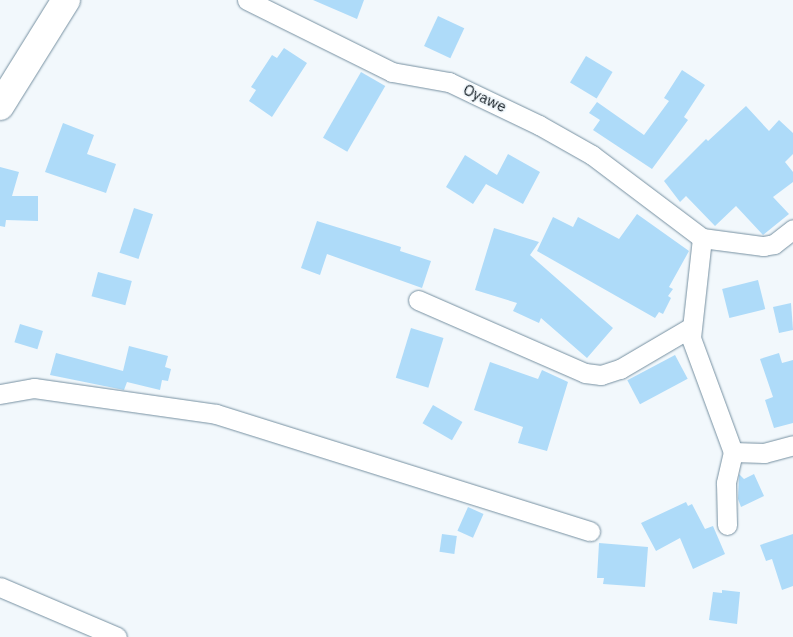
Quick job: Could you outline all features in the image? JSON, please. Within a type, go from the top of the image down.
[{"type":"main road","points":[[0,106],[66,0]]},
{"type":"street","name":"Oyawe","points":[[246,0],[392,72],[458,86],[539,124],[592,155],[702,238]]},
{"type":"street","points":[[727,525],[726,483],[734,452],[730,435],[695,354],[690,328],[702,238],[763,246],[774,244],[793,229]]},
{"type":"street","points":[[418,300],[585,373],[601,375],[620,369],[690,328]]},
{"type":"street","points":[[0,394],[34,388],[216,414],[590,531]]},
{"type":"street","points":[[734,452],[764,453],[793,445]]},
{"type":"street","points":[[0,586],[117,637]]},
{"type":"building","points":[[313,0],[364,0],[357,19]]},
{"type":"building","points":[[438,16],[464,28],[450,58],[424,46]]},
{"type":"building","points":[[284,48],[307,63],[272,117],[249,101],[256,90],[251,87],[272,55],[277,58]]},
{"type":"building","points":[[586,56],[613,72],[597,99],[570,83]]},
{"type":"building","points":[[682,70],[705,85],[684,117],[688,120],[652,169],[593,130],[600,120],[589,113],[597,102],[644,135],[669,101],[664,98]]},
{"type":"building","points":[[361,72],[385,86],[347,152],[323,138]]},
{"type":"building","points":[[746,106],[769,131],[779,120],[793,133],[793,154],[785,162],[793,172],[793,182],[773,197],[789,214],[763,235],[736,206],[715,226],[686,196],[680,202],[664,181],[706,139],[708,141]]},
{"type":"building","points":[[63,123],[94,135],[87,154],[116,164],[106,193],[45,172]]},
{"type":"building","points":[[508,154],[540,172],[523,204],[486,184],[473,204],[446,187],[465,155],[497,175]]},
{"type":"building","points":[[0,167],[19,172],[12,196],[38,196],[38,221],[6,220],[5,227],[0,226]]},
{"type":"building","points":[[134,208],[153,214],[138,259],[119,253]]},
{"type":"building","points":[[637,214],[689,251],[669,287],[673,289],[668,296],[671,298],[663,314],[659,312],[655,318],[537,251],[553,217],[573,227],[578,217],[619,239]]},
{"type":"building","points":[[317,221],[401,247],[400,251],[431,261],[422,288],[327,254],[320,275],[301,268]]},
{"type":"building","points":[[494,228],[539,242],[530,255],[613,328],[587,358],[541,318],[539,323],[513,311],[517,303],[475,290]]},
{"type":"building","points":[[98,272],[132,281],[125,305],[92,296]]},
{"type":"building","points":[[758,280],[765,309],[729,318],[722,289]]},
{"type":"building","points":[[791,303],[793,330],[779,333],[773,307]]},
{"type":"building","points":[[20,324],[43,331],[37,349],[14,342]]},
{"type":"building","points":[[411,328],[444,338],[428,388],[396,378]]},
{"type":"building","points":[[129,346],[168,356],[165,367],[171,369],[168,381],[162,380],[160,390],[127,382],[124,390],[50,375],[56,353],[123,371]]},
{"type":"building","points":[[779,353],[782,363],[793,360],[793,423],[774,428],[765,400],[773,397],[760,359]]},
{"type":"building","points":[[675,355],[688,379],[640,404],[627,380]]},
{"type":"building","points":[[490,362],[538,379],[542,370],[568,382],[547,451],[518,443],[523,427],[474,410]]},
{"type":"building","points":[[433,405],[462,422],[452,440],[422,423]]},
{"type":"building","points":[[739,474],[744,479],[754,474],[764,496],[741,507],[738,499]]},
{"type":"building","points":[[686,502],[688,506],[692,504],[705,529],[713,526],[725,554],[693,569],[680,538],[656,551],[641,523]]},
{"type":"building","points":[[468,507],[484,514],[473,538],[457,531]]},
{"type":"building","points":[[442,534],[457,536],[454,554],[439,552]]},
{"type":"building","points":[[793,534],[793,586],[782,590],[772,559],[766,561],[760,545]]},
{"type":"building","points":[[599,543],[648,547],[645,587],[603,584],[604,578],[597,578]]},
{"type":"building","points":[[722,590],[740,592],[737,624],[709,620],[713,592],[722,593]]}]
